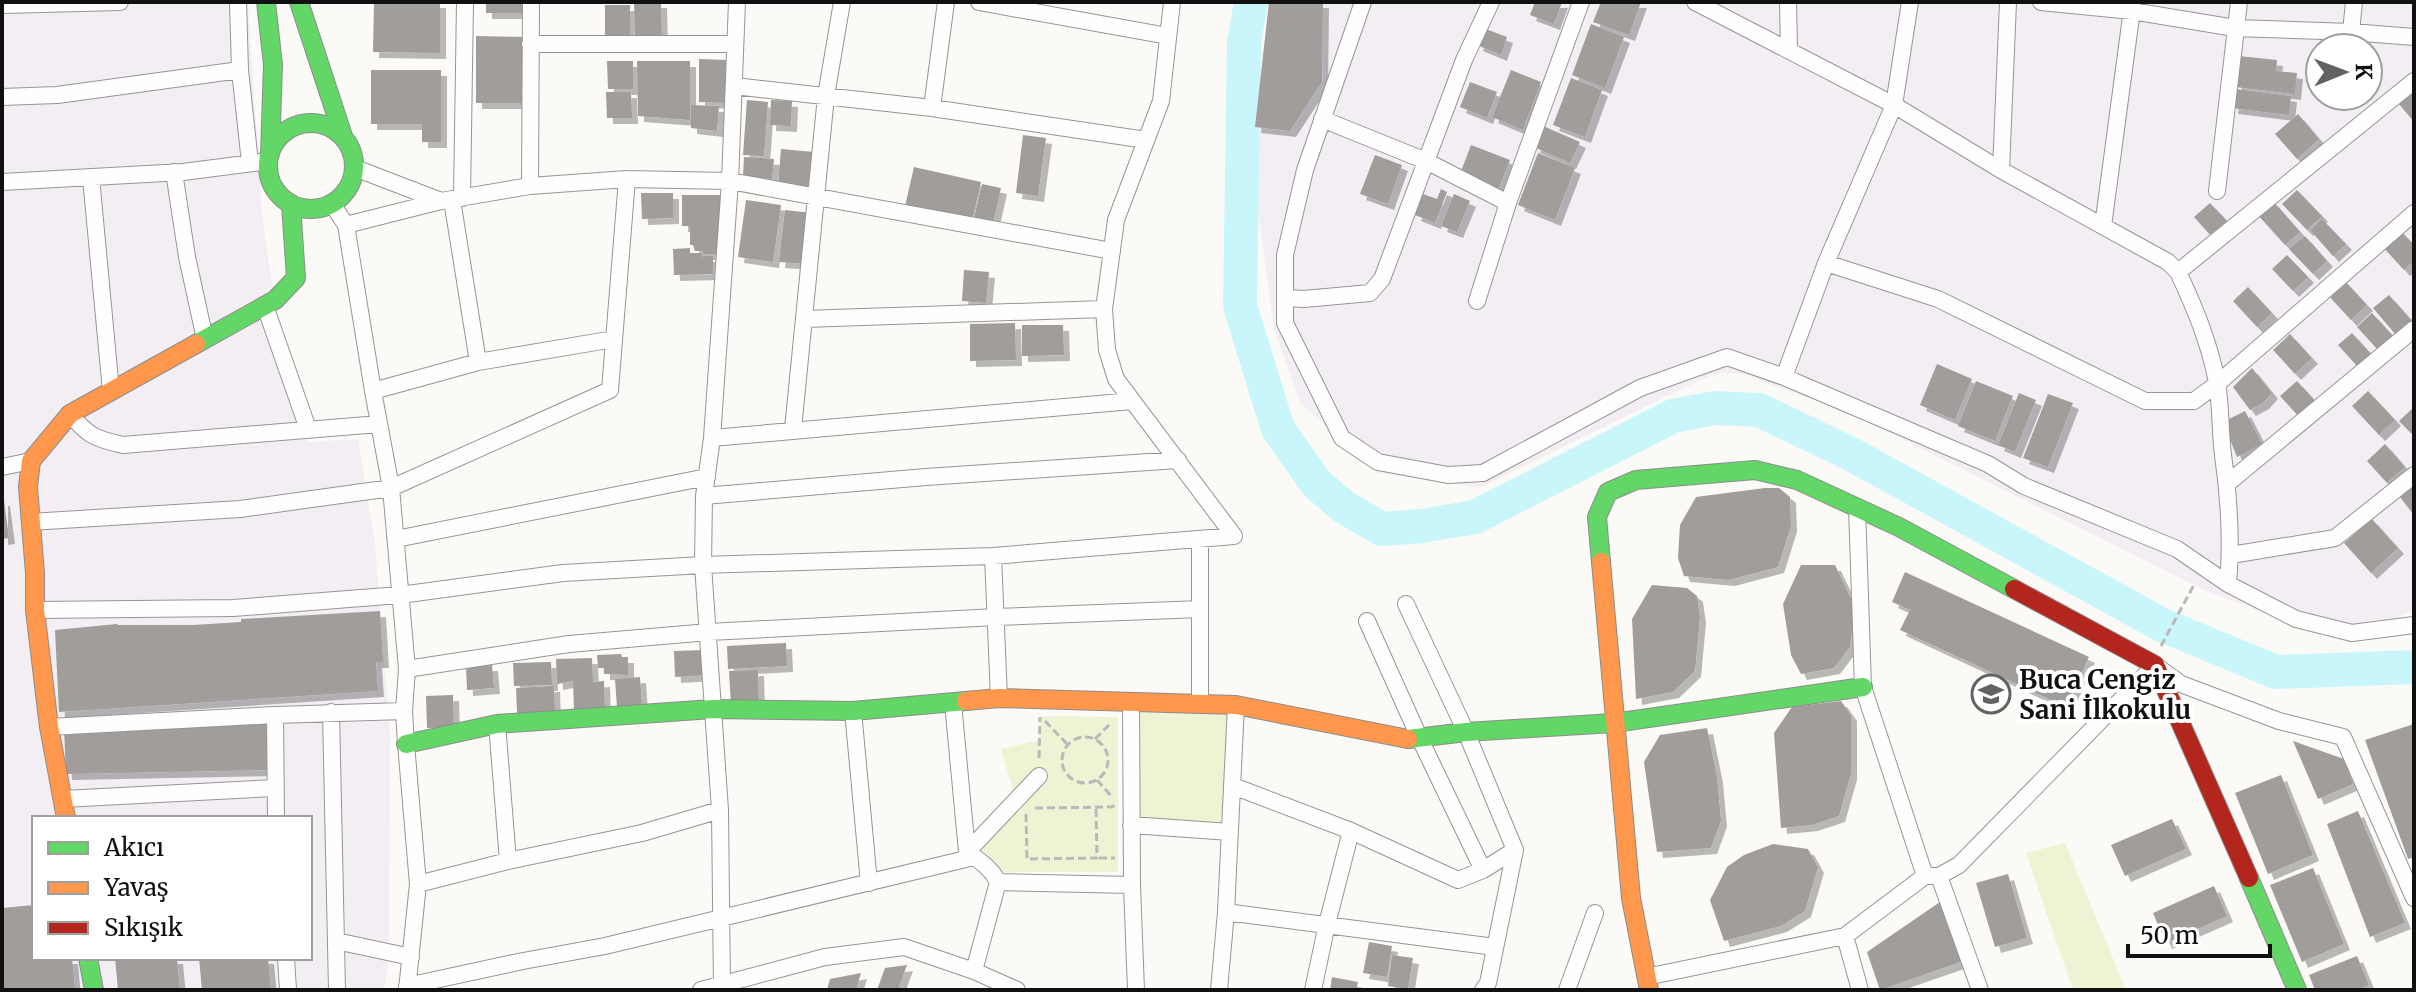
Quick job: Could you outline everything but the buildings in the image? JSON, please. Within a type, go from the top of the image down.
[{"type":"street","points":[[2,5],[120,2]]},
{"type":"street","points":[[238,2],[240,70],[263,160],[278,194],[291,204],[312,209],[332,204],[348,189],[355,168],[352,151],[343,136],[299,2]]},
{"type":"street","points":[[263,160],[273,65],[266,2]]},
{"type":"street","points":[[465,2],[452,200],[478,362]]},
{"type":"street","points":[[530,186],[531,2]]},
{"type":"street","points":[[722,987],[720,810],[703,565],[704,496],[712,438],[730,181],[737,2]]},
{"type":"street","points":[[793,429],[826,96],[842,2]]},
{"type":"street","points":[[932,108],[946,2]]},
{"type":"street","points":[[979,2],[1168,36]]},
{"type":"street","points":[[35,610],[233,608],[400,595],[563,573],[703,565],[993,556],[1234,536],[1116,379],[1107,350],[1104,309],[1116,220],[1161,101],[1172,2]]},
{"type":"street","points":[[1363,2],[1305,170],[1285,255],[1285,323],[1342,438],[1378,462],[1448,475],[1483,473],[1640,388],[1727,357],[1784,377],[1988,464],[2024,486],[2177,549],[2228,584],[2296,619],[2352,633],[2414,625]]},
{"type":"street","points":[[1285,298],[1370,293],[1382,279],[1464,60],[1491,2]]},
{"type":"street","points":[[1477,301],[1508,203],[1581,2]]},
{"type":"street","points":[[1695,2],[1894,105],[2001,170],[2168,262],[2178,272],[2201,322],[2217,384],[2228,483],[2231,555],[2228,584]]},
{"type":"street","points":[[1788,2],[1789,49]]},
{"type":"street","points":[[1784,377],[1826,263],[1894,105],[1910,2]]},
{"type":"street","points":[[2001,170],[2008,2]]},
{"type":"street","points":[[2041,2],[2132,7],[2235,28],[2351,32],[2354,2]]},
{"type":"street","points":[[2217,191],[2239,2]]},
{"type":"street","points":[[2103,226],[2132,7]]},
{"type":"street","points":[[2384,35],[2414,37]]},
{"type":"street","points":[[530,44],[735,44]]},
{"type":"street","points":[[2,97],[57,95],[240,70]]},
{"type":"street","points":[[2178,272],[2414,81]]},
{"type":"street","points":[[734,86],[932,108],[1146,140]]},
{"type":"street","points":[[1322,119],[1426,161],[1508,203]]},
{"type":"street","points":[[2,182],[174,172],[263,160],[287,130],[301,124],[316,123],[331,127],[343,136]]},
{"type":"street","points":[[355,168],[452,200]]},
{"type":"street","points":[[174,172],[187,257],[205,339]]},
{"type":"street","points":[[91,178],[111,391]]},
{"type":"street","points":[[346,225],[452,200],[530,186],[627,179],[730,181],[1112,251]]},
{"type":"street","points":[[30,522],[240,509],[391,488],[610,390],[627,179]]},
{"type":"street","points":[[275,788],[64,809],[49,727],[35,610],[28,487],[31,461],[70,414],[275,300],[296,278],[291,204]]},
{"type":"street","points":[[332,204],[346,225],[391,488],[396,539],[407,669],[404,711],[406,744],[418,884],[407,988],[605,946],[869,883],[970,854],[1039,776]]},
{"type":"street","points":[[1826,263],[1938,299],[2145,401],[2194,401],[2414,213]]},
{"type":"street","points":[[265,306],[308,429]]},
{"type":"street","points":[[804,319],[1104,309]]},
{"type":"street","points":[[2228,483],[2414,329]]},
{"type":"street","points":[[373,391],[478,362],[614,339]]},
{"type":"street","points":[[712,438],[1132,401]]},
{"type":"street","points":[[70,414],[84,431],[104,441],[123,445],[379,424]]},
{"type":"street","points":[[704,496],[1178,460]]},
{"type":"street","points":[[2,467],[31,461]]},
{"type":"street","points":[[2156,660],[1959,865],[1932,876],[1845,936],[1648,984],[1631,898],[1597,517],[1608,492],[1636,480],[1755,470],[1797,480],[1899,527],[2156,660],[2181,684],[2279,721],[2343,737],[2413,892]]},
{"type":"street","points":[[2231,555],[2335,538],[2414,475]]},
{"type":"street","points":[[396,539],[707,477]]},
{"type":"street","points":[[1857,507],[1863,687],[1932,876],[1980,990]]},
{"type":"street","points":[[1200,539],[1200,703]]},
{"type":"street","points":[[993,556],[999,698]]},
{"type":"street","points":[[1406,604],[1466,732],[1515,850],[1488,983],[1483,990]]},
{"type":"street","points":[[407,669],[569,644],[709,632],[1200,609]]},
{"type":"street","points":[[1367,621],[1483,870]]},
{"type":"street","points":[[2156,660],[2297,990]]},
{"type":"street","points":[[406,744],[497,724],[713,709],[853,711],[999,698],[1236,705],[1410,739],[1466,732],[1614,723],[1863,687]]},
{"type":"street","points":[[1131,701],[1136,990]]},
{"type":"street","points":[[953,703],[970,854],[993,872],[998,882],[974,971]]},
{"type":"street","points":[[1219,990],[1236,705]]},
{"type":"street","points":[[49,727],[404,711]]},
{"type":"street","points":[[853,711],[869,883]]},
{"type":"street","points":[[331,712],[337,990]]},
{"type":"street","points":[[275,715],[276,816]]},
{"type":"street","points":[[497,724],[508,861]]},
{"type":"street","points":[[1233,786],[1351,831],[1458,880],[1483,870],[1515,850]]},
{"type":"street","points":[[418,884],[508,861],[642,833],[720,810]]},
{"type":"street","points":[[1131,825],[1230,832]]},
{"type":"street","points":[[1313,990],[1351,831]]},
{"type":"street","points":[[998,882],[1132,885]]},
{"type":"street","points":[[1226,912],[1495,947]]},
{"type":"street","points":[[1567,990],[1595,913]]},
{"type":"street","points":[[1845,936],[1860,990]]},
{"type":"street","points":[[336,941],[411,957]]},
{"type":"street","points":[[701,990],[722,987],[825,957],[904,947],[974,971],[1017,990]]},
{"type":"street","points":[[88,960],[94,990]]},
{"type":"street","points":[[286,960],[288,990]]},
{"type":"path","points":[[2156,660],[2198,576]]},
{"type":"path","points":[[1040,716],[1055,716]]},
{"type":"path","points":[[1040,716],[1068,745]]},
{"type":"path","points":[[1039,776],[1040,716]]},
{"type":"path","points":[[1102,717],[1118,717]]},
{"type":"path","points":[[1088,737],[1102,744],[1108,757],[1105,772],[1097,780],[1079,782],[1067,773],[1063,759],[1068,745],[1074,740],[1088,737]]},
{"type":"path","points":[[1096,807],[1097,858],[1027,859],[1026,808],[1096,807],[1112,807],[1118,803],[1097,780]]},
{"type":"shaded area","points":[[2,2],[248,2],[262,215],[299,423],[308,442],[358,439],[375,544],[390,735],[389,961],[384,990],[2,990]]},
{"type":"shaded area","points":[[1274,2],[2414,2],[2414,609],[2349,643],[2213,594],[1848,412],[1742,374],[1715,373],[1479,488],[1375,472],[1300,402],[1274,329],[1252,168]]},
{"type":"green space","points":[[1131,701],[1236,705],[1230,832],[1131,825]]},
{"type":"green space","points":[[1040,716],[1118,717],[1118,872],[993,872],[967,852],[1016,800],[1001,749],[1039,740]]},
{"type":"green space","points":[[2065,843],[2126,990],[2073,990],[2026,853]]},
{"type":"waterway","points":[[1251,2],[1244,43],[1240,306],[1278,429],[1317,484],[1344,507],[1382,529],[1475,517],[1673,416],[1715,408],[1759,410],[1851,454],[2162,625],[2276,672],[2414,667]]},
{"type":"traffic: fast","points":[[266,2],[273,65],[270,154]]},
{"type":"traffic: fast","points":[[299,2],[343,136]]},
{"type":"traffic: fast","points":[[311,123],[327,127],[341,136],[350,150],[354,166],[350,182],[341,196],[327,205],[311,209],[295,205],[281,196],[272,182],[268,166],[272,150],[281,136],[295,127],[311,123]]},
{"type":"traffic: fast","points":[[196,344],[275,300],[296,278],[291,204]]},
{"type":"traffic: fast","points":[[1601,562],[1597,517],[1608,492],[1636,480],[1755,470],[1797,480],[1899,527],[2014,589]]},
{"type":"traffic: fast","points":[[1408,739],[1466,732],[1614,723],[1863,687]]},
{"type":"traffic: fast","points":[[406,744],[497,724],[713,709],[853,711],[966,701]]},
{"type":"traffic: fast","points":[[2249,878],[2297,990]]},
{"type":"traffic: fast","points":[[88,960],[94,990]]},
{"type":"traffic: slow","points":[[66,816],[49,727],[35,610],[28,487],[31,461],[70,414],[196,344]]},
{"type":"traffic: slow","points":[[1601,562],[1631,898],[1649,990]]},
{"type":"traffic: slow","points":[[966,701],[999,698],[1236,705],[1408,739]]},
{"type":"traffic: jam","points":[[2014,589],[2155,665],[2249,878]]},
{"type":"place","name":"Buca Cengiz Sani İlkokulu","points":[[1991,694]]}]
